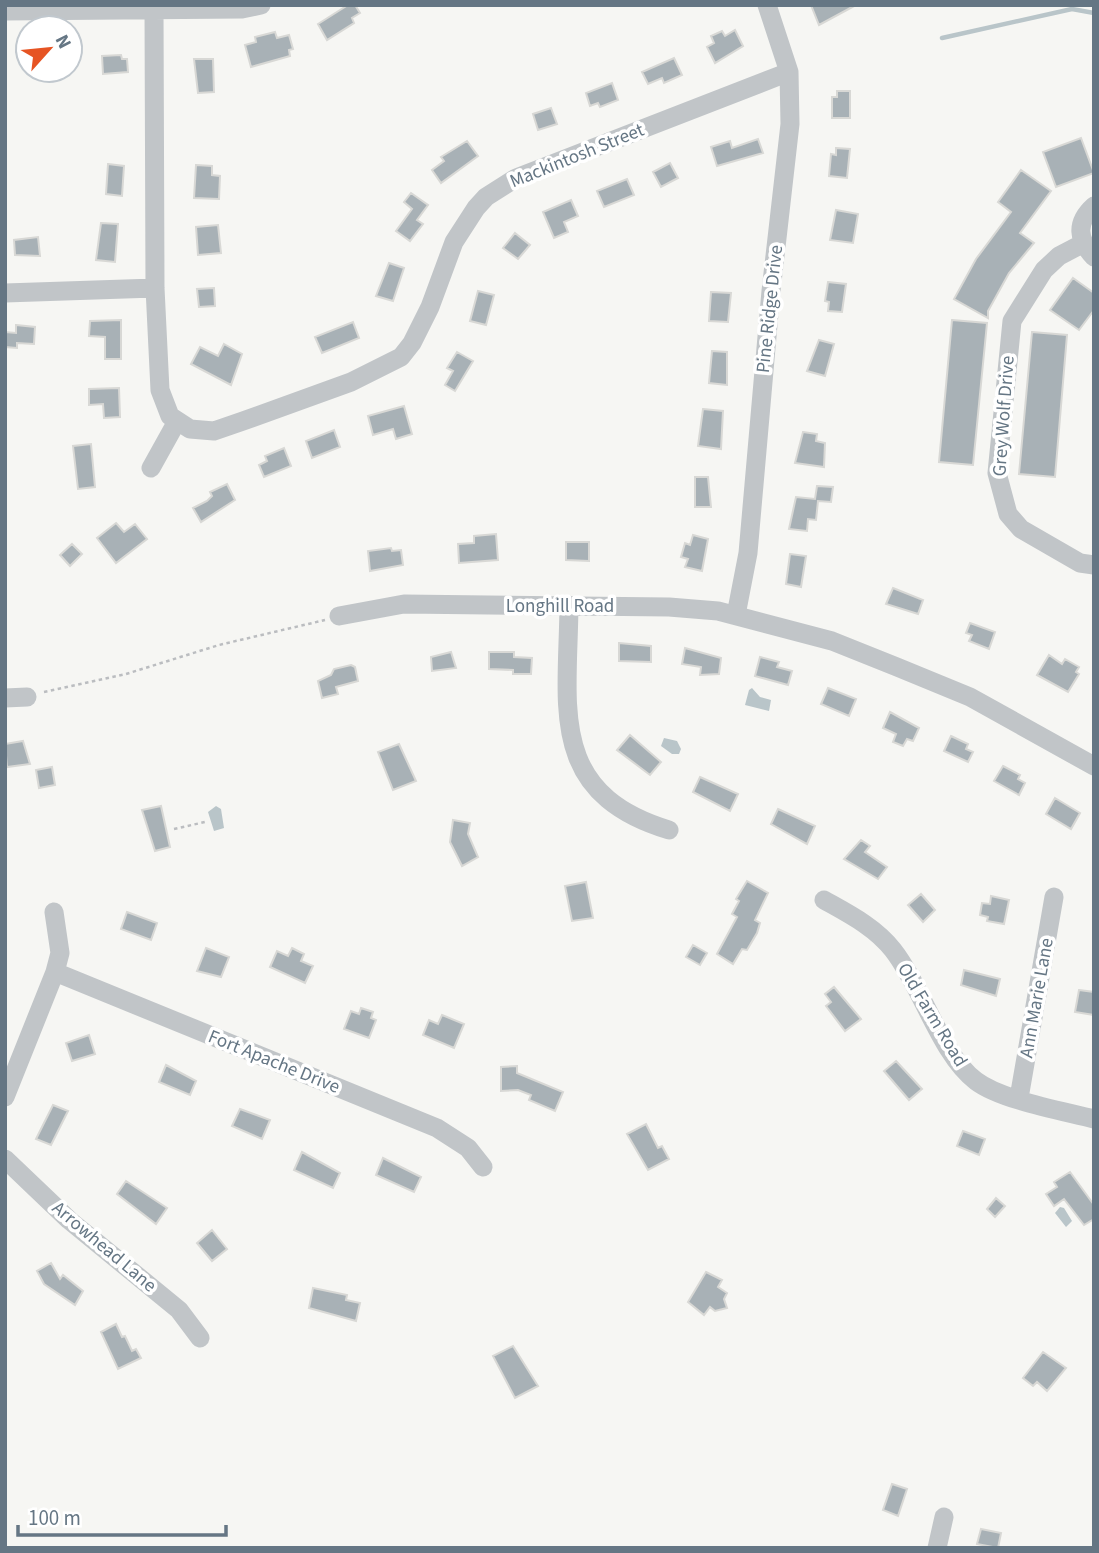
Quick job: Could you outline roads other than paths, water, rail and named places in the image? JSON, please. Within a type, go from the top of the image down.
[{"type":"street","points":[[5,10],[124,7],[242,9],[261,5]]},
{"type":"street","name":"Pine Ridge Drive","points":[[736,615],[748,552],[771,290],[790,124],[789,72],[768,5]]},
{"type":"street","points":[[151,468],[176,423],[160,390],[155,288],[153,9]]},
{"type":"street","name":"Mackintosh Street","points":[[176,423],[190,429],[214,430],[351,382],[389,365],[412,343],[430,307],[454,242],[486,197],[516,178],[789,72]]},
{"type":"street","name":"Grey Wolf Drive","points":[[1094,206],[1085,214],[1080,227],[1088,251],[1059,256],[1044,270],[1012,321],[997,473],[1008,514],[1020,528],[1080,563],[1094,565]]},
{"type":"street","points":[[5,293],[155,288]]},
{"type":"street","name":"Longhill Road","points":[[339,616],[404,604],[669,607],[736,615],[832,641],[958,692],[1094,766]]},
{"type":"street","points":[[569,605],[568,712],[578,764],[590,783],[607,798],[640,818],[669,830]]},
{"type":"street","points":[[5,698],[27,697]]},
{"type":"street","name":"Ann Marie Lane","points":[[1019,1098],[1054,897]]},
{"type":"street","name":"Old Farm Road","points":[[824,900],[867,925],[887,942],[969,1075],[979,1083],[1019,1098],[1094,1119]]},
{"type":"street","points":[[5,1097],[55,972],[60,953],[54,912]]},
{"type":"street","name":"Fort Apache Drive","points":[[55,972],[437,1128],[468,1147],[483,1167]]},
{"type":"street","name":"Arrowhead Lane","points":[[5,1159],[69,1220],[180,1310],[200,1338]]},
{"type":"street","points":[[937,1548],[944,1517]]},
{"type":"waterway","points":[[942,38],[1072,9],[1094,13]]}]
